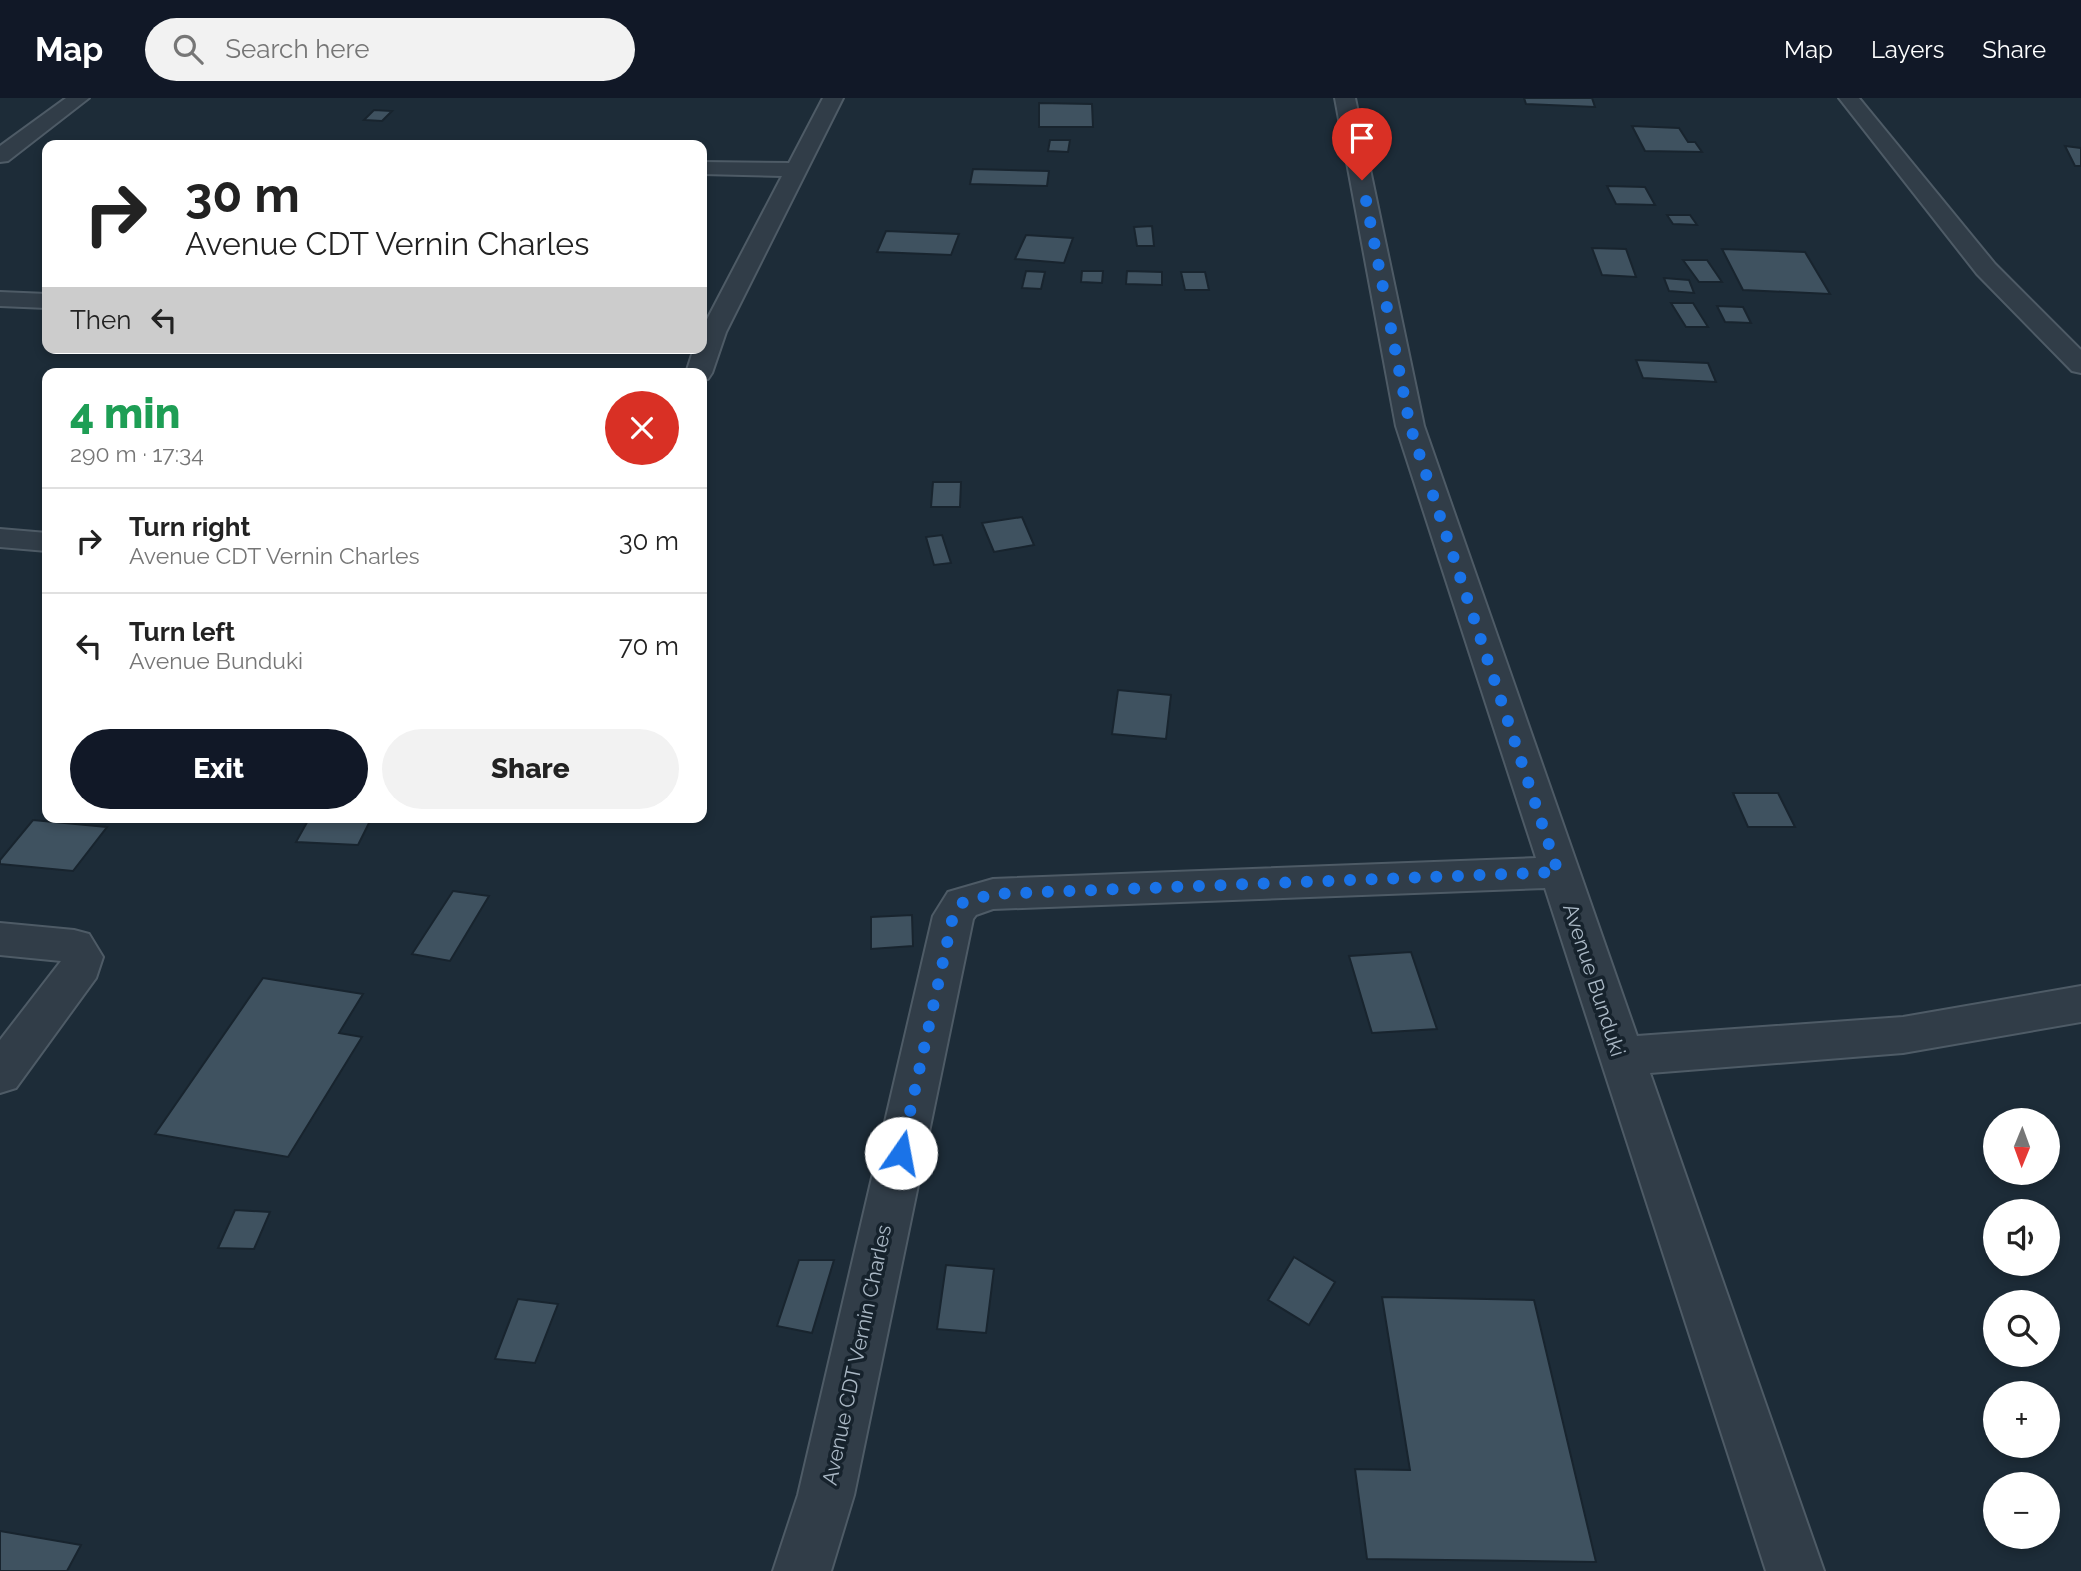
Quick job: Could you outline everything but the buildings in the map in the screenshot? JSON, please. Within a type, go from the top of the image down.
[{"type":"street","points":[[0,156],[79,98]]},
{"type":"street","points":[[707,348],[832,98]]},
{"type":"street","name":"Avenue Bunduki","points":[[1345,98],[1410,426],[1795,1571]]},
{"type":"street","points":[[1849,98],[1986,268],[2081,365]]},
{"type":"street","points":[[707,168],[796,170]]},
{"type":"street","points":[[0,299],[42,301]]},
{"type":"street","points":[[0,538],[42,542]]},
{"type":"street","name":"Avenue CDT Vernin Charles","points":[[802,1571],[826,1495],[953,916],[962,903],[993,894],[1558,872]]},
{"type":"street","points":[[0,939],[74,946],[82,957],[81,966],[0,1074]]},
{"type":"street","points":[[1620,1056],[1903,1035],[2081,1003]]},
{"type":"route","points":[[901,1153],[953,916],[962,903],[993,894],[1558,872],[1410,426],[1362,180]]}]
